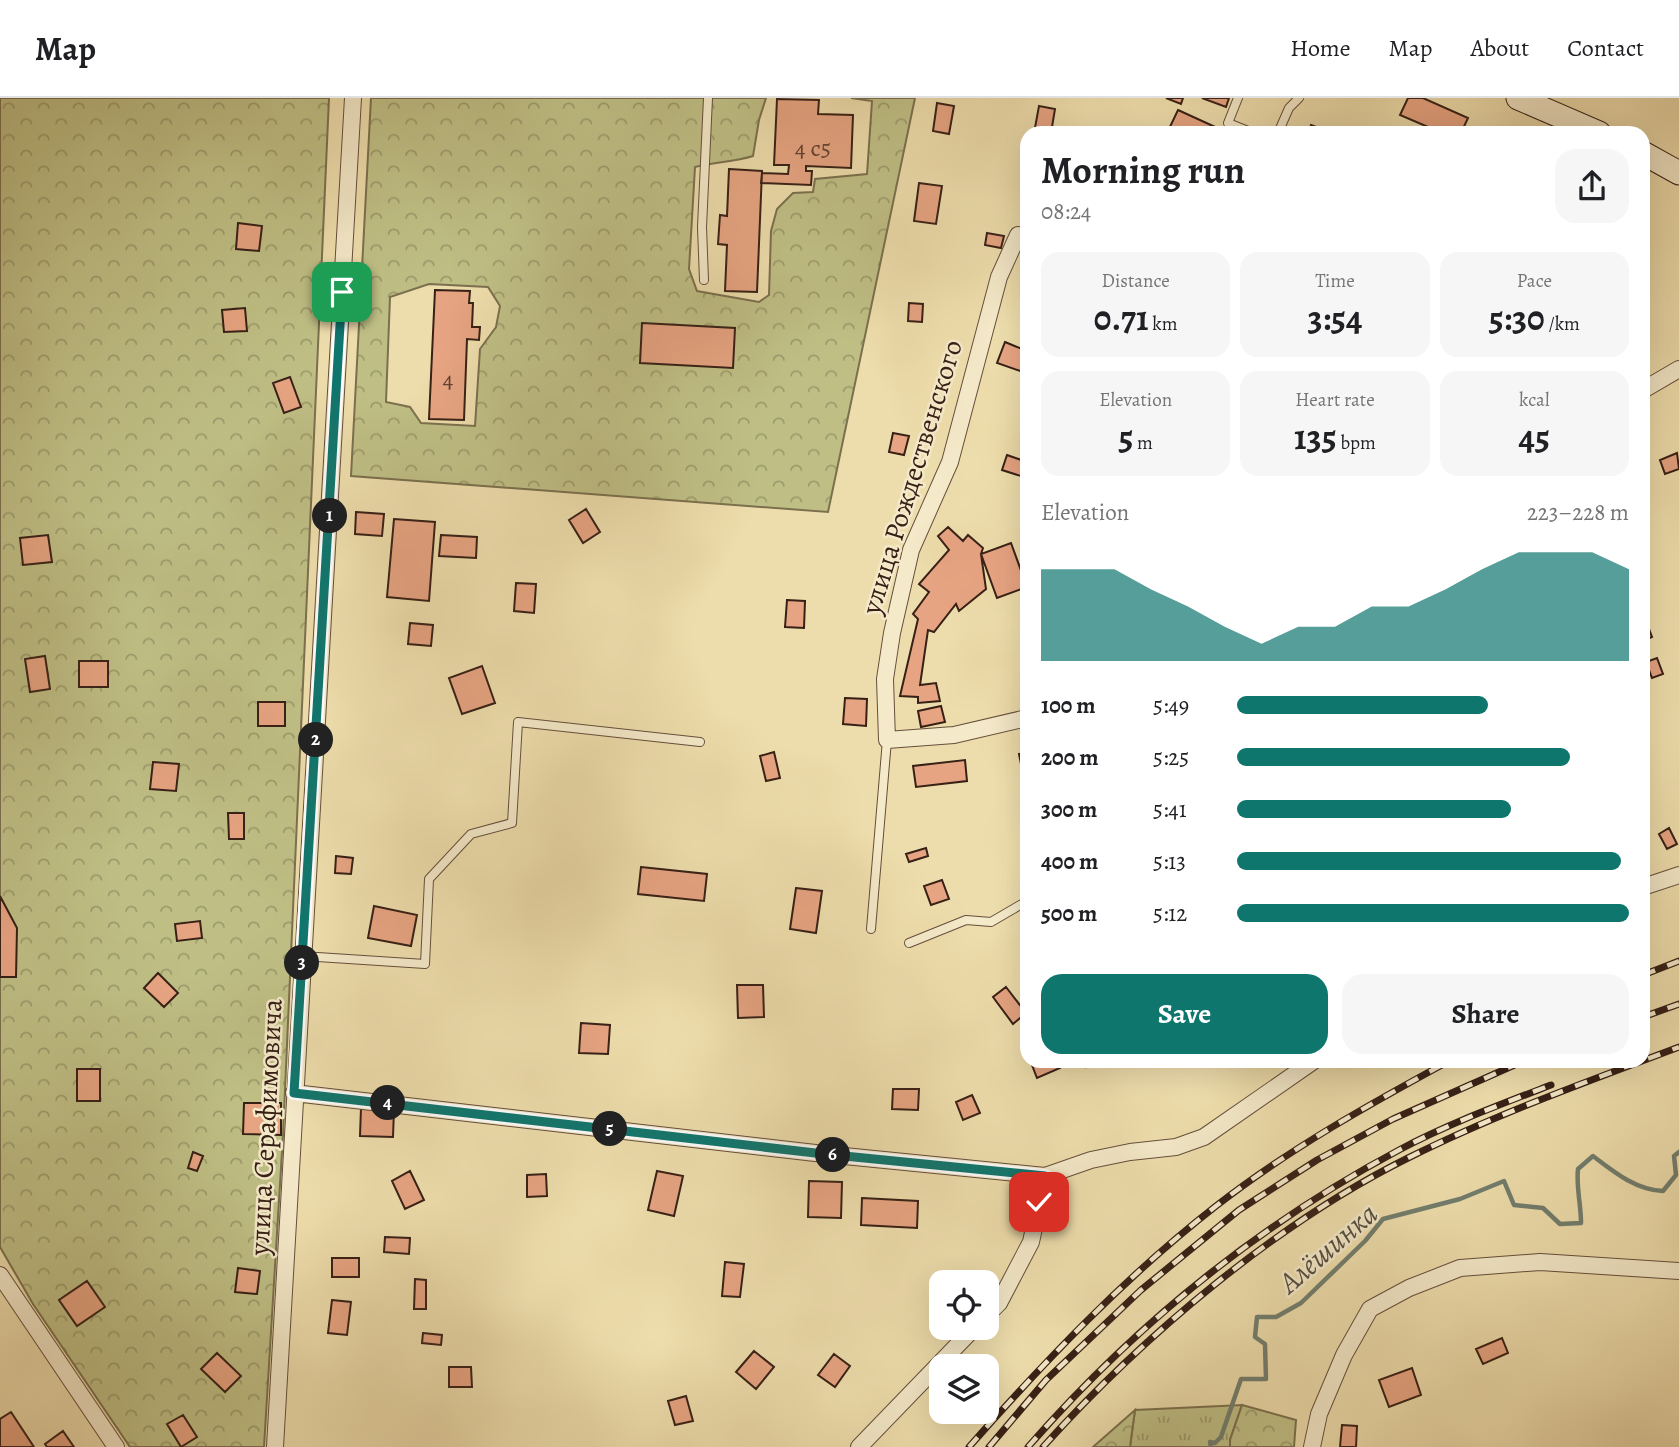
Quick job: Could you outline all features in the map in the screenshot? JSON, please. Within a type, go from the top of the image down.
[{"type":"main road","points":[[1532,101],[1584,126]]},
{"type":"main road","points":[[1650,157],[1679,173]]},
{"type":"street","name":"улица Серафимовича","points":[[275,1447],[353,98]]},
{"type":"street","name":"улица Рождественского","points":[[887,740],[885,679],[892,632],[911,550],[950,462],[999,277],[1020,240]]},
{"type":"street","points":[[1650,386],[1679,369]]},
{"type":"street","points":[[887,740],[954,735],[1020,720]]},
{"type":"street","points":[[1650,885],[1679,875]]},
{"type":"street","points":[[294,1093],[824,1154],[1045,1176],[1091,1160],[1176,1147],[1204,1137],[1303,1068]]},
{"type":"street","points":[[999,1303],[1031,1242],[1045,1176]]},
{"type":"street","points":[[1312,1447],[1319,1414],[1344,1355],[1370,1309],[1409,1288],[1460,1268],[1540,1262],[1679,1272]]},
{"type":"street","points":[[0,1275],[116,1447]]},
{"type":"street","points":[[859,1447],[962,1340]]},
{"type":"lane","points":[[704,280],[702,227],[708,98]]},
{"type":"lane","points":[[1236,126],[1228,123],[1238,98]]},
{"type":"lane","points":[[1281,126],[1289,108],[1299,98]]},
{"type":"lane","points":[[302,956],[425,964],[429,878],[471,834],[512,823],[518,722],[700,742]]},
{"type":"lane","points":[[871,929],[887,740]]},
{"type":"lane","points":[[909,943],[966,920],[991,922],[1020,905]]},
{"type":"green space","points":[[0,98],[329,98],[283,1135],[264,1447],[130,1447],[33,1304],[0,1247]]},
{"type":"green space","points":[[371,98],[766,98],[753,156],[695,167],[689,269],[697,291],[759,302],[769,295],[771,231],[777,209],[793,193],[813,192],[815,179],[867,174],[872,101],[851,98],[915,98],[828,512],[351,476]],"holes":[[[429,284],[488,287],[500,306],[496,327],[480,349],[475,426],[421,423],[410,407],[386,402],[390,297]]]},
{"type":"green space","points":[[1242,1405],[1230,1447],[1130,1447],[1135,1410]]},
{"type":"green space","points":[[1242,1405],[1296,1420],[1294,1447],[1230,1447]]},
{"type":"green space","points":[[1135,1410],[1130,1447],[1093,1447]]},
{"type":"building","points":[[1166,98],[1183,98],[1181,104]]},
{"type":"building","points":[[1202,98],[1229,98],[1226,107]]},
{"type":"building","points":[[1408,98],[1423,98],[1468,118],[1464,126],[1426,126],[1400,115]]},
{"type":"building","points":[[777,99],[819,100],[818,114],[853,115],[851,168],[806,166],[806,171],[812,171],[811,185],[761,183],[762,173],[788,174],[789,165],[774,165]]},
{"type":"building","points":[[937,103],[954,106],[949,134],[933,131]]},
{"type":"building","points":[[1039,106],[1055,109],[1052,126],[1035,126]]},
{"type":"building","points":[[1178,110],[1213,126],[1170,126]]},
{"type":"building","points":[[729,169],[762,171],[757,292],[725,291],[727,245],[718,244],[720,215],[727,216]]},
{"type":"building","points":[[919,183],[942,186],[936,224],[914,221]]},
{"type":"building","points":[[238,223],[262,226],[259,251],[236,249]]},
{"type":"building","points":[[987,233],[1004,236],[1001,248],[985,245]]},
{"type":"building","points":[[435,290],[470,291],[469,303],[473,303],[472,327],[480,327],[479,340],[467,339],[464,420],[429,419]]},
{"type":"building","points":[[909,303],[923,304],[922,322],[908,321]]},
{"type":"building","points":[[245,308],[247,331],[224,332],[222,310]]},
{"type":"building","points":[[642,323],[735,328],[733,368],[640,363]]},
{"type":"building","points":[[1005,342],[1020,348],[1020,371],[997,363]]},
{"type":"building","points":[[290,377],[301,407],[284,413],[273,383]]},
{"type":"building","points":[[893,433],[909,436],[904,455],[889,452]]},
{"type":"building","points":[[1677,453],[1679,469],[1665,474],[1660,460]]},
{"type":"building","points":[[1007,455],[1020,460],[1020,476],[1002,470]]},
{"type":"building","points":[[586,509],[600,532],[583,543],[569,520]]},
{"type":"building","points":[[356,512],[384,514],[382,536],[355,534]]},
{"type":"building","points":[[394,519],[435,522],[429,601],[387,597]]},
{"type":"building","points":[[948,527],[963,541],[968,535],[983,548],[981,554],[986,589],[959,611],[956,604],[934,632],[928,630],[920,685],[936,683],[940,701],[918,703],[918,697],[900,696],[918,619],[913,614],[929,592],[919,584],[949,550],[938,536]]},
{"type":"building","points":[[48,535],[52,562],[23,565],[20,538]]},
{"type":"building","points":[[441,535],[477,537],[476,558],[439,556]]},
{"type":"building","points":[[1011,543],[1020,568],[1020,590],[997,598],[981,554]]},
{"type":"building","points":[[516,583],[536,584],[534,613],[514,611]]},
{"type":"building","points":[[787,600],[805,601],[804,628],[785,627]]},
{"type":"building","points":[[410,623],[433,625],[431,646],[408,644]]},
{"type":"building","points":[[45,656],[50,689],[30,692],[25,659]]},
{"type":"building","points":[[1657,658],[1663,674],[1652,678],[1650,661]]},
{"type":"building","points":[[79,661],[108,661],[108,687],[79,687]]},
{"type":"building","points":[[482,666],[495,703],[462,714],[449,678]]},
{"type":"building","points":[[845,698],[867,699],[866,726],[843,724]]},
{"type":"building","points":[[258,702],[285,702],[285,726],[258,726]]},
{"type":"building","points":[[941,706],[945,722],[921,727],[918,711]]},
{"type":"building","points":[[774,752],[780,778],[766,781],[760,756]]},
{"type":"building","points":[[965,760],[967,781],[916,787],[913,766]]},
{"type":"building","points":[[153,762],[179,764],[176,791],[150,789]]},
{"type":"building","points":[[228,813],[244,813],[244,839],[229,839]]},
{"type":"building","points":[[1669,828],[1677,844],[1667,849],[1659,834]]},
{"type":"building","points":[[926,848],[928,856],[909,862],[906,854]]},
{"type":"building","points":[[336,856],[353,858],[351,874],[335,873]]},
{"type":"building","points":[[641,867],[707,874],[704,901],[638,894]]},
{"type":"building","points":[[942,880],[949,899],[931,905],[924,886]]},
{"type":"building","points":[[796,888],[822,891],[816,933],[790,929]]},
{"type":"building","points":[[0,896],[17,928],[16,977],[0,977]]},
{"type":"building","points":[[374,906],[417,915],[411,946],[368,938]]},
{"type":"building","points":[[200,921],[202,938],[177,941],[175,924]]},
{"type":"building","points":[[158,973],[178,993],[164,1007],[144,988]]},
{"type":"building","points":[[737,985],[763,985],[764,1017],[738,1018]]},
{"type":"building","points":[[1006,987],[1020,1005],[1020,1018],[1013,1024],[993,997]]},
{"type":"building","points":[[581,1023],[610,1025],[608,1054],[579,1053]]},
{"type":"building","points":[[1033,1068],[1060,1068],[1037,1078]]},
{"type":"building","points":[[77,1069],[100,1069],[100,1101],[77,1101]]},
{"type":"building","points":[[893,1089],[919,1089],[918,1110],[892,1109]]},
{"type":"building","points":[[972,1095],[980,1113],[963,1120],[956,1102]]},
{"type":"building","points":[[244,1103],[281,1103],[281,1135],[243,1134]]},
{"type":"building","points":[[361,1108],[394,1109],[393,1137],[360,1136]]},
{"type":"building","points":[[193,1152],[203,1156],[197,1171],[188,1168]]},
{"type":"building","points":[[410,1171],[424,1200],[405,1209],[392,1181]]},
{"type":"building","points":[[657,1171],[683,1176],[674,1216],[648,1210]]},
{"type":"building","points":[[546,1174],[547,1196],[527,1197],[527,1175]]},
{"type":"building","points":[[809,1181],[842,1182],[841,1218],[808,1217]]},
{"type":"building","points":[[862,1198],[918,1201],[917,1228],[861,1225]]},
{"type":"building","points":[[385,1237],[410,1238],[409,1254],[384,1252]]},
{"type":"building","points":[[332,1258],[359,1258],[359,1277],[332,1277]]},
{"type":"building","points":[[725,1262],[744,1264],[740,1297],[722,1296]]},
{"type":"building","points":[[238,1268],[260,1271],[257,1294],[235,1292]]},
{"type":"building","points":[[415,1279],[426,1280],[426,1309],[414,1309]]},
{"type":"building","points":[[87,1281],[105,1307],[77,1326],[59,1300]]},
{"type":"building","points":[[332,1300],[351,1302],[347,1335],[328,1333]]},
{"type":"building","points":[[423,1333],[442,1335],[441,1345],[422,1343]]},
{"type":"building","points":[[1502,1338],[1508,1353],[1483,1364],[1476,1349]]},
{"type":"building","points":[[754,1351],[774,1367],[756,1389],[736,1372]]},
{"type":"building","points":[[217,1353],[241,1376],[225,1392],[201,1369]]},
{"type":"building","points":[[834,1354],[850,1366],[835,1387],[818,1375]]},
{"type":"building","points":[[449,1367],[471,1367],[472,1387],[449,1387]]},
{"type":"building","points":[[1412,1368],[1421,1395],[1389,1407],[1379,1380]]},
{"type":"building","points":[[686,1396],[693,1421],[675,1425],[668,1401]]},
{"type":"building","points":[[11,1412],[34,1447],[0,1447],[0,1419]]},
{"type":"building","points":[[183,1415],[197,1437],[181,1447],[167,1424]]},
{"type":"building","points":[[1342,1425],[1357,1426],[1356,1447],[1340,1447]]},
{"type":"building","points":[[63,1431],[74,1447],[47,1447],[45,1444]]},
{"type":"waterway","name":"Алёшинка","points":[[1211,1447],[1210,1442],[1215,1443],[1221,1437],[1241,1379],[1266,1379],[1265,1344],[1255,1337],[1257,1317],[1276,1317],[1301,1303],[1365,1241],[1383,1219],[1460,1199],[1504,1181],[1514,1205],[1543,1208],[1560,1224],[1581,1223],[1578,1169],[1593,1156],[1635,1184],[1663,1191],[1676,1175],[1674,1156],[1679,1152]]},
{"type":"railway","points":[[1650,972],[1679,961]]},
{"type":"railway","points":[[1650,1014],[1679,1004]]},
{"type":"railway","points":[[1650,1058],[1679,1047]]},
{"type":"railway","points":[[969,1447],[1087,1321],[1182,1233],[1244,1185],[1301,1146],[1437,1068]]},
{"type":"railway","points":[[989,1447],[1046,1380],[1141,1290],[1239,1210],[1317,1160],[1393,1119],[1508,1068]]},
{"type":"railway","points":[[1043,1447],[1167,1324],[1261,1249],[1310,1215],[1360,1184],[1443,1141],[1624,1068]]},
{"type":"railway","points":[[1028,1447],[1068,1403],[1154,1320],[1247,1245],[1296,1211],[1347,1179],[1417,1141],[1551,1085]]},
{"type":"route","points":[[342,292],[294,1093],[824,1154],[1045,1176],[1039,1202]]}]
